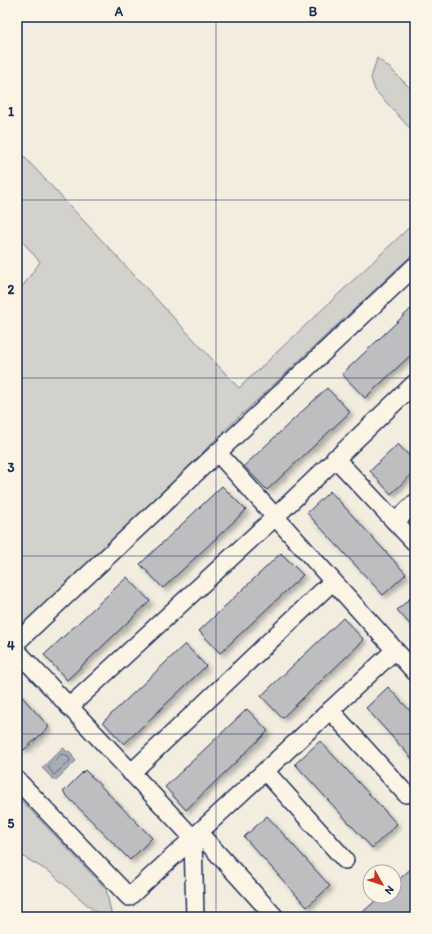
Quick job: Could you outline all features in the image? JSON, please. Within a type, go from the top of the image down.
[{"type":"street","points":[[17,642],[415,266]]},
{"type":"street","points":[[69,707],[275,516],[415,383]]},
{"type":"street","points":[[217,452],[415,672]]},
{"type":"street","points":[[335,458],[415,543]]},
{"type":"street","points":[[395,522],[415,503]]},
{"type":"street","points":[[131,773],[333,581]]},
{"type":"street","points":[[17,780],[129,897],[395,650]]},
{"type":"street","points":[[17,651],[131,773],[196,836],[275,917]]},
{"type":"street","points":[[330,710],[406,794]]},
{"type":"street","points":[[265,771],[345,860]]},
{"type":"street","points":[[195,917],[196,836]]},
{"type":"shaded area","points":[[377,58],[392,70],[415,93],[415,134],[375,90],[371,78]]},
{"type":"shaded area","points":[[17,149],[239,388],[415,222],[415,252],[225,430],[17,638],[17,294],[40,262],[17,235]]},
{"type":"shaded area","points":[[17,796],[106,889],[112,917],[101,917],[51,873],[17,853]]},
{"type":"water","points":[[63,747],[67,752],[69,751],[73,755],[72,756],[76,761],[55,781],[42,768]]},
{"type":"building","points":[[415,305],[415,351],[365,398],[342,374]]},
{"type":"building","points":[[327,388],[350,412],[267,490],[244,466]]},
{"type":"building","points":[[398,444],[415,462],[415,471],[391,494],[370,471]]},
{"type":"building","points":[[222,486],[246,510],[163,588],[140,564]]},
{"type":"building","points":[[330,491],[406,574],[383,595],[307,513]]},
{"type":"building","points":[[281,553],[303,575],[220,653],[199,631]]},
{"type":"building","points":[[127,577],[150,601],[67,680],[44,655]]},
{"type":"building","points":[[415,594],[415,630],[397,610]]},
{"type":"building","points":[[343,618],[364,640],[282,718],[261,696]]},
{"type":"building","points":[[185,644],[206,666],[124,744],[103,722]]},
{"type":"building","points":[[388,687],[415,716],[415,762],[366,708]]},
{"type":"building","points":[[17,691],[49,727],[24,750],[17,742]]},
{"type":"building","points":[[247,709],[268,731],[186,810],[165,787]]},
{"type":"building","points":[[320,741],[397,824],[372,848],[295,764]]},
{"type":"building","points":[[85,770],[152,838],[130,860],[63,792]]},
{"type":"building","points":[[267,816],[330,886],[307,907],[244,837]]},
{"type":"building","points":[[415,865],[415,917],[357,917],[372,904],[402,904],[402,877]]}]
